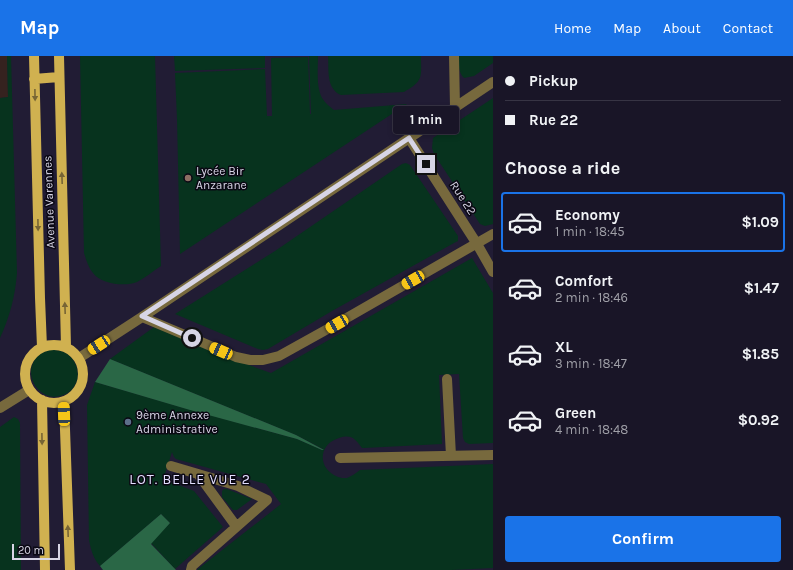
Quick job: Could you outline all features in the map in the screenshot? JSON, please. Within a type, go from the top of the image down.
[{"type":"main road","name":"Avenue Varennes","points":[[34,56],[42,347]]},
{"type":"main road","name":"Avenue Varennes","points":[[59,56],[66,347]]},
{"type":"main road","points":[[34,79],[59,77]]},
{"type":"main road","points":[[58,345],[66,347],[79,358],[82,366],[82,382],[79,390],[73,396],[58,403],[50,403],[36,397],[29,390],[26,382],[26,365],[30,358],[35,351],[42,347],[58,345]]},
{"type":"main road","points":[[42,400],[45,570]]},
{"type":"main road","points":[[64,401],[70,570]]},
{"type":"street","points":[[454,56],[455,107]]},
{"type":"street","points":[[79,358],[493,82]]},
{"type":"street","name":"Rue 22","points":[[409,138],[477,244],[493,272]]},
{"type":"street","points":[[142,316],[236,358],[263,360],[279,356],[292,349],[493,234]]},
{"type":"street","points":[[447,379],[451,456]]},
{"type":"street","points":[[0,408],[29,390]]},
{"type":"street","points":[[340,458],[493,455]]},
{"type":"street","points":[[170,466],[238,486],[267,500],[192,566],[191,570]]},
{"type":"street","points":[[198,474],[236,526]]},
{"type":"shaded area","points":[[0,56],[7,56],[8,97],[0,98]]},
{"type":"green space","points":[[7,56],[11,56],[17,273],[12,306],[0,338],[0,98],[8,97]]},
{"type":"green space","points":[[80,56],[155,56],[161,266],[132,284],[114,284],[97,277],[87,263],[84,253]]},
{"type":"green space","points":[[174,56],[265,56],[265,68],[175,71]]},
{"type":"green space","points":[[309,56],[318,56],[320,93],[325,102],[334,110],[407,104],[180,254],[175,73],[265,69],[267,116],[272,116],[271,58],[308,57],[311,114]]},
{"type":"green space","points":[[328,56],[421,56],[421,74],[415,85],[404,92],[341,95],[333,88],[329,78]]},
{"type":"green space","points":[[458,56],[493,56],[493,63],[474,76],[464,78],[460,71]]},
{"type":"green space","points":[[493,98],[493,224],[485,226],[480,224],[434,154],[432,148],[433,138]]},
{"type":"green space","points":[[406,163],[410,165],[458,236],[458,241],[332,311],[268,349],[258,349],[175,314],[275,251],[402,164]]},
{"type":"green space","points":[[472,258],[493,293],[493,443],[469,444],[465,442],[463,438],[459,374],[439,375],[442,444],[362,448],[353,438],[343,437],[332,441],[327,446],[323,457],[326,468],[331,473],[343,478],[347,478],[360,470],[493,464],[493,568],[452,570],[197,570],[281,504],[266,484],[176,459],[172,452],[164,477],[165,480],[194,491],[223,527],[175,569],[151,543],[170,523],[161,514],[100,566],[93,554],[89,540],[87,405],[95,382],[297,439],[322,450],[323,449],[296,435],[110,359],[154,327],[232,359],[271,373]]},
{"type":"green space","points":[[49,350],[60,351],[68,354],[76,365],[78,374],[76,383],[70,392],[60,396],[53,397],[41,392],[36,387],[31,374],[31,368],[35,359],[40,354]]},
{"type":"green space","points":[[110,359],[296,435],[324,450],[297,439],[95,382]]},
{"type":"green space","points":[[14,417],[18,419],[20,423],[21,570],[0,570],[0,427]]},
{"type":"green space","points":[[224,489],[252,499],[237,510],[233,510],[222,497],[222,491]]},
{"type":"green space","points":[[161,514],[170,523],[151,544],[176,570],[103,570],[100,566]]},
{"type":"place","name":"Lycée Bir Anzarane","points":[[188,178]]},
{"type":"place","name":"9ème Annexe Administrative","points":[[128,422]]},
{"type":"district","name":"LOT. BELLE VUE 2","points":[[190,479]]},
{"type":"route","points":[[192,338],[142,316],[409,138],[426,164]]}]
